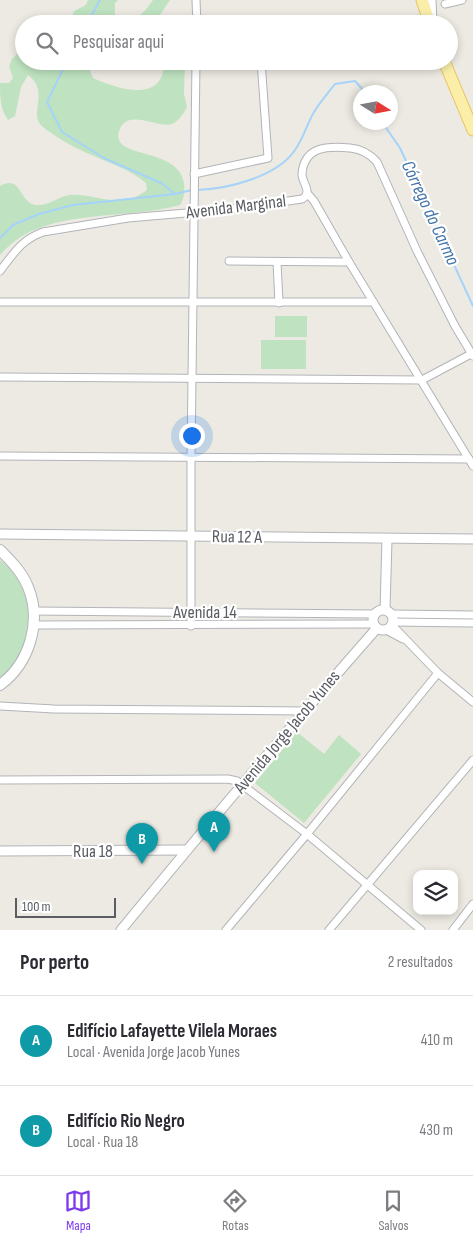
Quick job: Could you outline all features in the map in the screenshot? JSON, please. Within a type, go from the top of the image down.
[{"type":"main road","points":[[422,0],[428,15]]},
{"type":"main road","points":[[448,70],[473,130]]},
{"type":"main road","points":[[0,550],[16,565],[28,587],[34,611],[34,625],[27,653],[10,678],[0,685]]},
{"type":"street","points":[[196,0],[196,15]]},
{"type":"street","points":[[431,0],[432,15]]},
{"type":"street","points":[[445,4],[462,0]]},
{"type":"street","points":[[191,626],[191,457],[195,213],[193,196],[196,70]]},
{"type":"street","points":[[194,174],[268,158],[262,70]]},
{"type":"street","name":"Avenida Marginal","points":[[0,271],[22,243],[31,236],[43,232],[128,218],[195,213],[302,199],[307,193],[302,175],[310,154],[318,149],[330,147],[352,148],[373,157],[417,251],[472,355]]},
{"type":"street","points":[[307,193],[314,201],[373,302],[471,462]]},
{"type":"street","points":[[229,261],[349,262]]},
{"type":"street","points":[[277,262],[279,303]]},
{"type":"street","points":[[0,302],[373,302]]},
{"type":"street","points":[[0,377],[422,380],[472,355]]},
{"type":"street","points":[[0,456],[471,462]]},
{"type":"street","name":"Rua 12 A","points":[[0,534],[386,540],[473,539]]},
{"type":"street","points":[[386,540],[385,622],[408,642],[438,673],[473,702]]},
{"type":"street","name":"Avenida 14","points":[[34,611],[375,614],[379,611],[385,622]]},
{"type":"street","name":"Avenida 14","points":[[385,622],[473,615]]},
{"type":"street","name":"Avenida 14","points":[[34,625],[191,626],[385,622],[473,623]]},
{"type":"street","name":"Avenida Jorge Jacob Yunes","points":[[122,930],[304,711],[385,622]]},
{"type":"street","points":[[226,930],[438,673]]},
{"type":"street","points":[[0,706],[54,709],[304,711]]},
{"type":"street","points":[[329,930],[473,760]]},
{"type":"street","points":[[0,780],[228,779],[243,784],[307,834],[422,930]]},
{"type":"street","name":"Rua 18","points":[[0,851],[187,850]]},
{"type":"street","points":[[452,930],[473,904]]},
{"type":"green space","points":[[88,0],[118,0],[115,3],[115,15],[73,15],[74,11],[86,5]]},
{"type":"green space","points":[[153,0],[170,0],[160,15],[140,15]]},
{"type":"green space","points":[[15,56],[15,70],[91,70],[93,78],[114,86],[138,90],[148,89],[157,84],[163,70],[185,70],[184,94],[187,107],[179,119],[172,124],[166,125],[143,120],[129,120],[123,124],[119,131],[119,140],[125,146],[170,163],[179,171],[184,183],[183,197],[180,205],[143,212],[88,217],[52,224],[24,235],[0,255],[0,186],[12,183],[28,201],[37,205],[46,204],[69,195],[89,196],[108,200],[127,200],[147,190],[146,183],[134,174],[74,147],[43,127],[37,116],[38,88],[28,75],[21,87],[15,116],[8,120],[0,98],[0,83],[9,83],[13,78],[9,66]]},
{"type":"green space","points":[[275,316],[307,316],[307,337],[275,337]]},
{"type":"green space","points":[[261,340],[306,340],[306,369],[261,369]]},
{"type":"green space","points":[[0,560],[12,572],[21,586],[27,603],[28,620],[27,637],[21,654],[12,668],[0,680]]},
{"type":"green space","points":[[297,732],[324,754],[339,735],[361,754],[304,823],[255,783]]},
{"type":"waterway","name":"Córrego do Carmo","points":[[92,15],[100,0]]},
{"type":"waterway","name":"Córrego do Carmo","points":[[63,70],[47,102],[62,132],[104,158],[161,183],[175,194]]},
{"type":"waterway","name":"Córrego do Carmo","points":[[197,190],[236,184],[276,168],[298,146],[316,108],[335,84],[355,81],[359,85]]},
{"type":"waterway","name":"Córrego do Carmo","points":[[388,130],[400,148],[473,306]]},
{"type":"waterway","points":[[0,238],[13,225],[39,214],[73,205],[175,194],[192,190]]},
{"type":"place","name":"Edifício Lafayette Vilela Moraes","points":[[214,852]]},
{"type":"place","name":"Edifício Rio Negro","points":[[142,864]]}]
